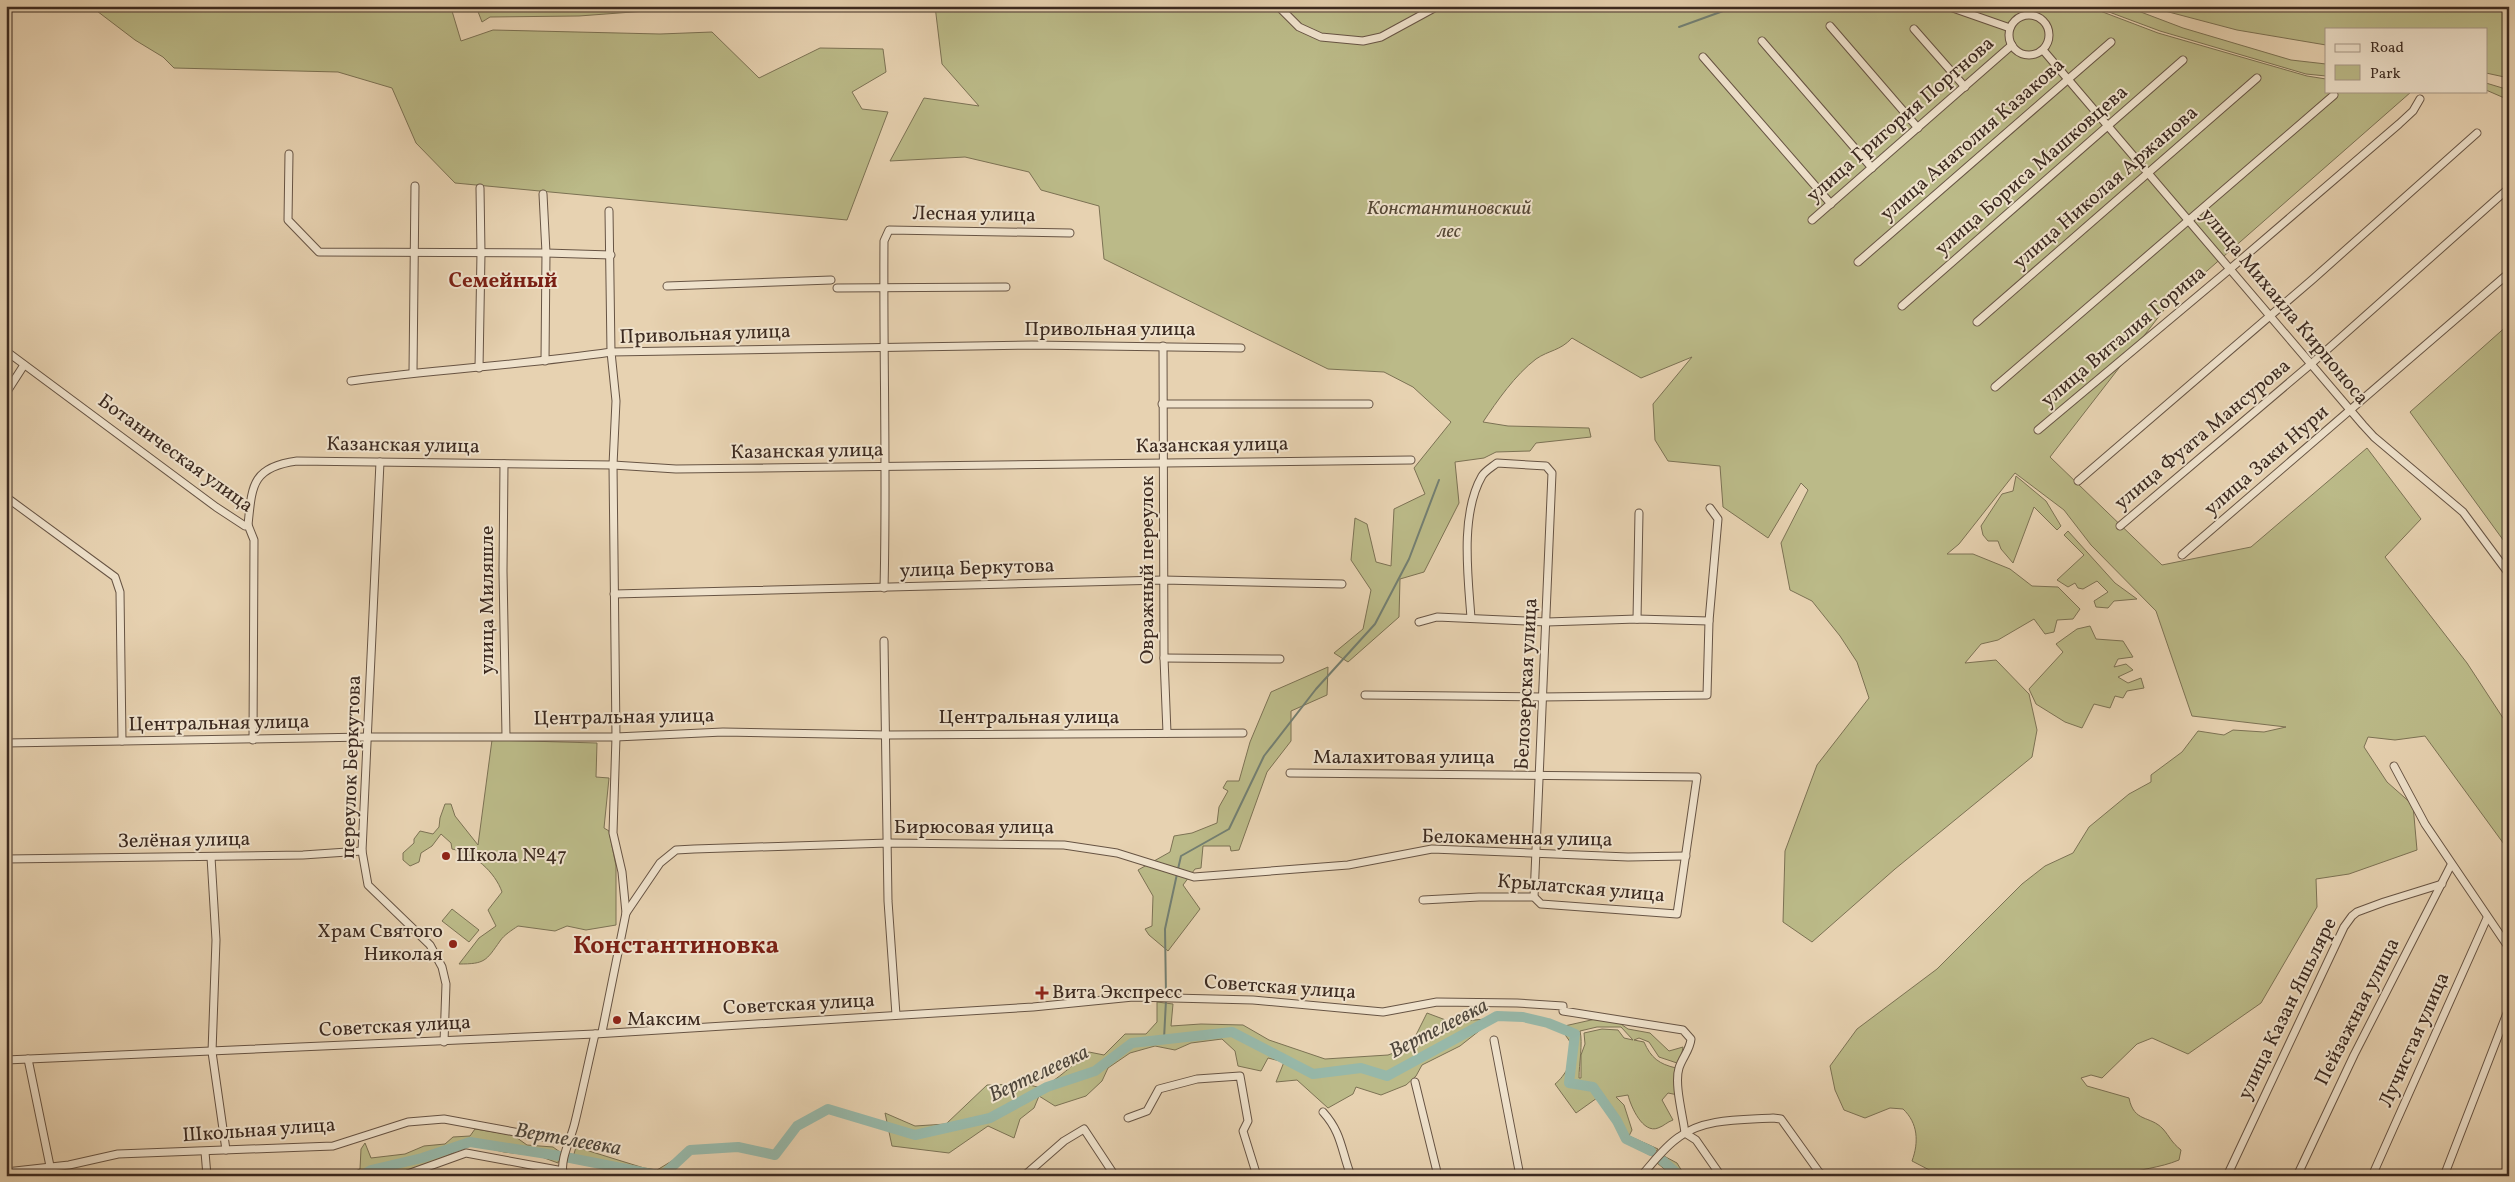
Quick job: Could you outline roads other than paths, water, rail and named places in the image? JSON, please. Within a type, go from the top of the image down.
[{"type":"street","points":[[1278,6],[1299,27],[1321,37],[1363,41],[1381,37],[1438,6]]},
{"type":"street","points":[[1947,6],[2010,28]]},
{"type":"street","points":[[2023,16],[2040,18],[2048,27],[2049,39],[2043,50],[2031,55],[2024,55],[2012,45],[2009,35],[2010,28],[2017,19],[2023,16]]},
{"type":"street","points":[[1830,26],[1918,128]]},
{"type":"street","points":[[1914,30],[1964,87]]},
{"type":"street","points":[[1762,42],[1872,168]]},
{"type":"street","name":"улица Анатолия Казакова","points":[[1858,262],[2111,42]]},
{"type":"street","name":"улица Григория Портнова","points":[[1812,220],[2012,45]]},
{"type":"street","name":"улица Михаила Кирпоноса","points":[[2043,50],[2374,437],[2463,512],[2509,574]]},
{"type":"street","points":[[1702,57],[1831,204]]},
{"type":"street","name":"улица Бориса Машковцева","points":[[1902,306],[2183,60]]},
{"type":"street","name":"улица Николая Аржанова","points":[[1977,322],[2256,78]]},
{"type":"street","points":[[1995,387],[2334,95]]},
{"type":"street","name":"улица Виталия Горина","points":[[2038,430],[2399,124],[2413,111],[2420,99]]},
{"type":"street","points":[[2078,481],[2270,317],[2477,133]]},
{"type":"street","points":[[289,154],[288,220],[319,252],[546,253],[610,256]]},
{"type":"street","points":[[413,372],[415,186]]},
{"type":"street","points":[[479,368],[480,188]]},
{"type":"street","name":"улица Фуата Мансурова","points":[[2120,526],[2311,364],[2509,188]]},
{"type":"street","points":[[544,194],[546,253],[545,361]]},
{"type":"street","points":[[351,381],[413,372],[479,368],[611,352],[609,212]]},
{"type":"street","name":"Лесная улица","points":[[883,288],[884,241],[890,230],[1070,233]]},
{"type":"street","name":"улица Заки Нури","points":[[2182,555],[2509,273]]},
{"type":"street","points":[[667,286],[831,280]]},
{"type":"street","points":[[837,288],[1006,287]]},
{"type":"street","points":[[883,288],[885,348],[883,467],[885,523],[884,588]]},
{"type":"street","name":"Привольная улица","points":[[626,913],[622,872],[613,833],[616,737],[613,465],[616,401],[611,352],[1163,346],[1240,348]]},
{"type":"street","name":"Овражный переулок","points":[[1163,346],[1163,580],[1167,733]]},
{"type":"street","name":"Ботаническая улица","points":[[6,351],[216,507],[245,526],[248,525],[254,540],[253,740]]},
{"type":"street","points":[[6,393],[24,365]]},
{"type":"street","points":[[1162,404],[1369,404]]},
{"type":"street","name":"Казанская улица","points":[[248,525],[253,485],[261,474],[276,466],[296,461],[613,465],[676,469],[1411,460]]},
{"type":"street","name":"переулок Беркутова","points":[[380,462],[362,851],[368,886],[430,945],[442,968],[446,984],[444,1042]]},
{"type":"street","name":"Белозерская улица","points":[[1471,618],[1468,574],[1469,530],[1472,505],[1483,475],[1497,463],[1546,466],[1552,473],[1547,622],[1541,697],[1534,898]]},
{"type":"street","name":"улица Миляшле","points":[[504,464],[503,571],[506,736]]},
{"type":"street","points":[[6,497],[115,577],[120,592],[122,742]]},
{"type":"street","points":[[1365,695],[1707,696],[1709,621],[1718,519],[1710,508]]},
{"type":"street","points":[[1637,620],[1639,513]]},
{"type":"street","name":"улица Беркутова","points":[[614,594],[1163,580],[1342,584]]},
{"type":"street","points":[[1419,622],[1437,617],[1547,622],[1709,621]]},
{"type":"street","points":[[884,641],[889,843],[888,901],[896,1015]]},
{"type":"street","points":[[1164,658],[1280,658]]},
{"type":"street","name":"Центральная улица","points":[[6,742],[122,742],[367,737],[616,737],[723,732],[887,735],[1243,733]]},
{"type":"street","points":[[2394,766],[2425,824],[2509,948]]},
{"type":"street","name":"Малахитовая улица","points":[[1290,773],[1697,777],[1686,856]]},
{"type":"street","name":"Бирюсовая улица","points":[[626,913],[660,863],[676,850],[889,843],[1064,845],[1117,853],[1194,877],[1348,865]]},
{"type":"street","name":"Белокаменная улица","points":[[1348,865],[1432,850],[1686,856]]},
{"type":"street","name":"Зелёная улица","points":[[6,860],[304,855],[362,851]]},
{"type":"street","name":"Крылатская улица","points":[[1423,900],[1479,897],[1534,898],[1541,904],[1677,914],[1686,856]]},
{"type":"street","points":[[211,857],[216,940],[212,1052],[226,1150]]},
{"type":"street","name":"Пейзажная улица","points":[[2297,1176],[2354,1055],[2451,865]]},
{"type":"street","name":"улица Казан Яшьляре","points":[[2227,1176],[2336,944],[2352,916],[2384,902],[2442,884]]},
{"type":"street","points":[[402,1176],[466,1153],[563,1173],[569,1142],[599,1033],[626,913]]},
{"type":"street","name":"Лучистая улица","points":[[2372,1176],[2487,918]]},
{"type":"street","name":"Советская улица","points":[[6,1060],[444,1042],[1033,1007],[1133,997],[1253,1000],[1383,1012],[1437,1002],[1517,1003],[1563,1006],[1563,1011],[1683,1030],[1691,1039],[1690,1046],[1679,1069],[1678,1081],[1685,1133]]},
{"type":"street","points":[[2444,1176],[2509,1008]]},
{"type":"street","points":[[1494,1040],[1520,1176]]},
{"type":"street","points":[[28,1059],[50,1166]]},
{"type":"street","points":[[1128,1118],[1147,1111],[1159,1089],[1197,1079],[1240,1076],[1248,1121],[1243,1131],[1257,1176]]},
{"type":"street","points":[[1415,1082],[1438,1176]]},
{"type":"street","points":[[1323,1112],[1334,1124],[1341,1139],[1351,1176]]},
{"type":"street","name":"Школьная улица","points":[[6,1172],[69,1165],[118,1154],[333,1146],[408,1122],[444,1119],[569,1142]]},
{"type":"street","points":[[1641,1176],[1671,1143],[1697,1127],[1724,1121],[1781,1119],[1819,1172],[1824,1176]]},
{"type":"street","points":[[1024,1176],[1064,1141],[1084,1129],[1115,1176]]},
{"type":"street","points":[[1685,1133],[1696,1140],[1721,1176]]},
{"type":"street","points":[[205,1152],[207,1176]]},
{"type":"waterway","points":[[1679,27],[1737,6]]},
{"type":"waterway","points":[[1178,869],[1181,856],[1229,829],[1264,756],[1316,689],[1375,624],[1409,559],[1439,480]]},
{"type":"waterway","points":[[1166,995],[1165,929],[1177,874]]},
{"type":"waterway","points":[[1164,1039],[1166,1000]]},
{"type":"waterway","name":"Вертелеевка","points":[[361,1176],[371,1170],[422,1158],[470,1142],[560,1156],[662,1176],[690,1150],[738,1147],[775,1155],[797,1126],[828,1109],[915,1135],[990,1118],[1047,1087],[1095,1071],[1132,1043],[1232,1032],[1313,1074],[1361,1068],[1387,1076],[1497,1016],[1523,1017],[1548,1023],[1575,1034],[1569,1083],[1593,1087],[1617,1121],[1626,1139],[1651,1151]]},
{"type":"waterway","name":"Вертелеевка","points":[[1663,1161],[1680,1176]]},
{"type":"place","name":"Школа №47","points":[[446,856]]},
{"type":"place","name":"Храм Святого Николая","points":[[453,944]]},
{"type":"place","name":"Вита Экспресс","points":[[1042,993]]},
{"type":"place","name":"Максим","points":[[617,1020]]},
{"type":"district","name":"Семейный","points":[[503,281]]},
{"type":"district","name":"Константиновка","points":[[676,946]]},
{"type":"park label","name":"Константиновский лес","points":[[1449,220]]}]
